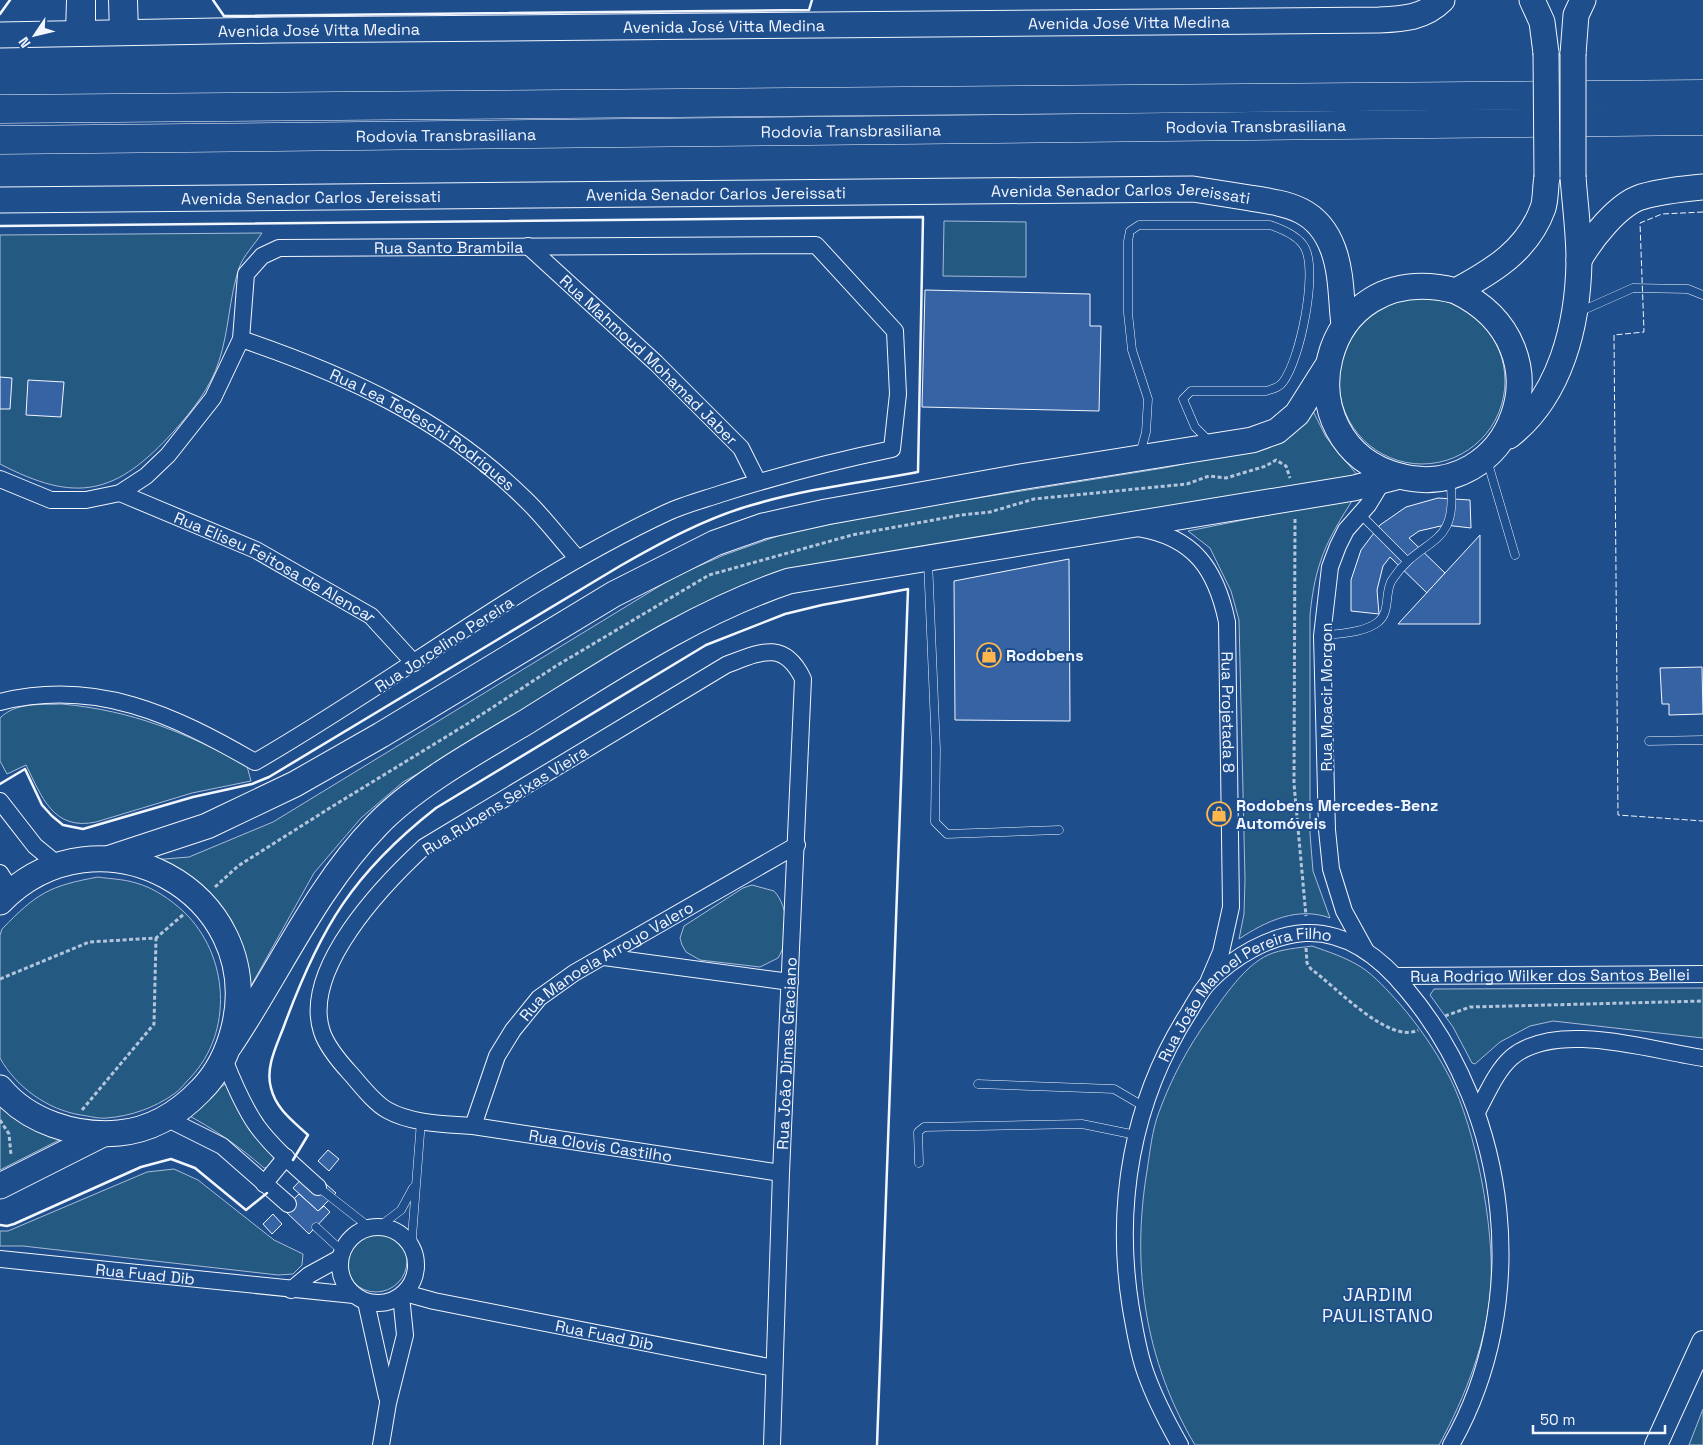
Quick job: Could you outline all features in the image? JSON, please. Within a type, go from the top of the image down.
[{"type":"highway","name":"Rodovia Transbrasiliana","points":[[0,109],[1703,94]]},
{"type":"highway","name":"Rodovia Transbrasiliana","points":[[0,140],[1273,124],[1703,121]]},
{"type":"main road","name":"Avenida José Vitta Medina","points":[[0,35],[296,30],[1379,20],[1404,19],[1425,14],[1442,0]]},
{"type":"main road","points":[[1456,291],[1483,276],[1518,250],[1531,232],[1543,207],[1547,177],[1546,53],[1542,22],[1532,0]]},
{"type":"main road","points":[[0,1088],[6,1096],[35,1117],[63,1128],[103,1134],[125,1132],[166,1118],[189,1103],[209,1083],[335,876],[377,824],[460,762],[668,636],[750,594],[789,582],[928,557],[1126,527],[1391,479],[1425,479],[1450,475],[1469,468],[1525,423],[1549,391],[1567,348],[1579,260],[1573,177],[1573,54],[1576,15],[1583,0]]},
{"type":"main road","points":[[1579,260],[1589,243],[1604,227],[1622,209],[1640,198],[1672,190],[1703,187]]},
{"type":"main road","name":"Avenida Senador Carlos Jereissati","points":[[0,200],[1193,189],[1273,200],[1294,206],[1311,216],[1321,226],[1333,249],[1339,275],[1344,325]]},
{"type":"main road","points":[[1391,479],[1381,468],[1363,458],[1348,443],[1330,406],[1326,386],[1328,365],[1334,344],[1344,325],[1358,310],[1375,297],[1394,289],[1415,285],[1436,286],[1456,291],[1473,299],[1500,324],[1510,339],[1520,375],[1516,411],[1508,428],[1492,450]]},
{"type":"main road","points":[[110,858],[207,826],[295,784],[381,735],[614,594],[715,543],[763,526],[826,512],[1020,477],[1252,440],[1277,431],[1297,414],[1328,365]]},
{"type":"main road","points":[[4,888],[58,864],[84,858],[110,858],[146,865],[179,882],[206,907],[221,930],[226,938],[237,973],[238,1009],[227,1052]]},
{"type":"main road","points":[[0,1186],[103,1134]]},
{"type":"street","points":[[75,0],[80,33]]},
{"type":"street","points":[[80,33],[87,0]]},
{"type":"street","points":[[117,0],[124,33]]},
{"type":"street","points":[[124,33],[129,0]]},
{"type":"street","name":"Rua Santo Brambila","points":[[0,478],[51,500],[86,500],[120,493],[146,476],[191,427],[213,398],[241,339],[246,274],[262,256],[279,248],[816,245],[895,331],[898,394],[892,449]]},
{"type":"street","name":"Rua Mahmoud Mohamad Jaber","points":[[528,246],[656,363],[741,448],[758,482]]},
{"type":"street","name":"Rua Lea Tedeschi Rodrigues","points":[[241,339],[310,362],[421,416],[467,448],[525,499],[578,559]]},
{"type":"street","name":"Rua Jorcelino Pereira","points":[[0,702],[28,695],[60,694],[95,697],[149,709],[202,732],[255,762],[323,724],[414,663],[578,559],[668,512],[758,482],[819,465],[892,449]]},
{"type":"street","name":"Rua Moacir Morgon","points":[[1366,951],[1344,911],[1331,869],[1327,830],[1322,636],[1330,567],[1346,530],[1391,479]]},
{"type":"street","name":"Rua Eliseu Feitosa de Alencar","points":[[120,493],[256,550],[355,606],[371,616],[414,663]]},
{"type":"street","name":"Rua Projetada 8","points":[[1126,527],[1153,530],[1191,548],[1211,573],[1222,596],[1228,622],[1231,907],[1221,952],[1208,982]]},
{"type":"street","name":"Rua Rubens Seixas Vieira","points":[[421,1121],[387,1110],[335,1057],[322,1032],[319,1005],[324,979],[346,934],[389,879],[424,848],[726,665],[764,652],[782,654],[795,663]]},
{"type":"street","name":"Rua João Dimas Graciano","points":[[772,1445],[781,1173],[803,679],[795,663]]},
{"type":"street","points":[[0,800],[35,846],[58,864]]},
{"type":"street","name":"Rua Manoela Arroyo Valero","points":[[473,1126],[496,1056],[512,1030],[539,998],[574,973],[797,845]]},
{"type":"street","name":"Rua João Manoel Pereira Filho","points":[[1180,1445],[1145,1372],[1127,1285],[1124,1234],[1127,1186],[1136,1135],[1144,1106],[1161,1062],[1208,982],[1261,944],[1286,936],[1306,933],[1329,935],[1352,943],[1366,951],[1396,976],[1418,1002],[1461,1072],[1477,1112],[1490,1155],[1499,1205],[1501,1245],[1495,1325],[1485,1365],[1471,1406],[1451,1445]]},
{"type":"street","points":[[604,957],[790,982]]},
{"type":"street","name":"Rua Rodrigo Wilker dos Santos Bellei","points":[[1396,976],[1703,974]]},
{"type":"street","points":[[1477,1112],[1492,1085],[1511,1058],[1529,1046],[1548,1040],[1580,1039],[1703,1058]]},
{"type":"street","points":[[227,1052],[236,1088],[257,1126],[318,1187]]},
{"type":"street","points":[[166,1118],[222,1146],[288,1204]]},
{"type":"street","name":"Rua Clovis Castilho","points":[[421,1121],[473,1126],[781,1173]]},
{"type":"street","points":[[264,1184],[286,1157]]},
{"type":"street","points":[[291,1290],[309,1275],[341,1254],[352,1236],[375,1227],[398,1232],[406,1238],[415,1255],[415,1276],[403,1294],[384,1303],[360,1298]]},
{"type":"street","points":[[341,1254],[342,1278],[360,1298],[388,1403]]},
{"type":"street","name":"Rua Fuad Dib","points":[[0,1259],[360,1298]]},
{"type":"street","points":[[415,1276],[434,1301]]},
{"type":"street","points":[[381,1445],[388,1403],[405,1334],[403,1294]]},
{"type":"street","name":"Rua Fuad Dib","points":[[403,1294],[774,1368]]},
{"type":"street","points":[[1656,1445],[1703,1342]]},
{"type":"lane","points":[[1138,459],[1146,432],[1148,399],[1132,350],[1128,313],[1128,241],[1130,231],[1139,224],[1270,226],[1280,228],[1300,241],[1311,265],[1307,308],[1296,351],[1283,382],[1276,388],[1266,391],[1192,391],[1183,399],[1195,427],[1216,447]]},
{"type":"lane","points":[[1573,315],[1633,288],[1688,289],[1703,295]]},
{"type":"lane","points":[[1492,450],[1515,554]]},
{"type":"lane","points":[[1322,636],[1369,627],[1380,621],[1386,608],[1390,582],[1407,561],[1439,538],[1446,529],[1450,515],[1450,475]]},
{"type":"lane","points":[[1360,514],[1407,561]]},
{"type":"lane","points":[[928,557],[936,749],[935,822],[947,834],[1059,830]]},
{"type":"lane","points":[[1649,741],[1703,740]]},
{"type":"lane","points":[[978,1084],[1114,1089],[1144,1106]]},
{"type":"lane","points":[[415,1255],[412,1237],[421,1121]]},
{"type":"lane","points":[[919,1163],[918,1132],[924,1127],[1082,1124],[1136,1135]]},
{"type":"lane","points":[[318,1187],[375,1227],[401,1210],[408,1200],[416,1176]]},
{"type":"lane","points":[[316,1228],[341,1254]]},
{"type":"path","points":[[63,1128],[86,1106],[154,1024],[156,938]]},
{"type":"path","points":[[0,1120],[9,1134],[11,1155],[20,1152]]},
{"type":"shaded area","points":[[944,221],[1026,222],[1026,277],[943,276]]},
{"type":"shaded area","points":[[262,233],[239,268],[225,338],[216,371],[188,415],[153,452],[133,469],[114,480],[94,486],[74,488],[52,485],[27,477],[0,464],[0,235]]},
{"type":"shaded area","points":[[1430,298],[1454,304],[1481,322],[1499,349],[1504,365],[1504,397],[1499,413],[1481,440],[1468,450],[1446,461],[1414,464],[1390,458],[1369,445],[1358,434],[1342,405],[1339,373],[1345,349],[1358,328],[1369,317],[1398,301]]},
{"type":"shaded area","points":[[1312,409],[1326,437],[1358,476],[911,548],[805,569],[537,707],[403,782],[361,818],[314,873],[247,993],[244,970],[152,860],[189,857],[273,822],[676,576],[724,555],[786,533],[897,511],[1164,468],[1279,444],[1297,430]]},
{"type":"shaded area","points":[[1354,498],[1336,527],[1323,554],[1315,581],[1310,615],[1310,834],[1313,871],[1330,918],[1306,914],[1283,917],[1260,926],[1239,939],[1244,914],[1245,879],[1239,620],[1231,591],[1210,548],[1188,531]]},
{"type":"shaded area","points":[[62,704],[112,712],[180,733],[247,766],[251,781],[192,793],[96,822],[81,823],[69,821],[51,809],[26,765],[7,774],[0,761],[0,718],[13,709],[21,707]]},
{"type":"shaded area","points":[[98,877],[143,885],[162,895],[184,912],[199,930],[210,950],[217,971],[220,994],[219,1017],[214,1039],[204,1059],[190,1078],[174,1094],[150,1107],[125,1115],[104,1118],[69,1112],[34,1096],[15,1078],[0,1058],[0,935],[2,929],[25,907],[45,893],[67,884]]},
{"type":"shaded area","points":[[752,885],[774,891],[783,906],[786,933],[785,942],[778,958],[760,967],[700,960],[686,952],[680,938],[684,926],[743,888]]},
{"type":"shaded area","points":[[1312,946],[1361,967],[1399,1003],[1427,1039],[1450,1078],[1468,1124],[1475,1151],[1490,1235],[1491,1284],[1489,1305],[1474,1368],[1449,1427],[1439,1445],[1195,1445],[1178,1413],[1164,1380],[1154,1347],[1146,1312],[1142,1278],[1142,1207],[1155,1126],[1169,1087],[1194,1040],[1221,1001],[1251,966],[1273,953]]},
{"type":"shaded area","points":[[1703,988],[1703,1038],[1553,1021],[1530,1026],[1500,1042],[1475,1064],[1472,1063],[1453,1027],[1430,995],[1434,989]]},
{"type":"shaded area","points":[[228,1082],[275,1158],[272,1167],[264,1168],[226,1138],[184,1113]]},
{"type":"shaded area","points":[[0,1093],[69,1135],[0,1170]]},
{"type":"shaded area","points":[[174,1169],[198,1180],[274,1240],[303,1254],[302,1265],[293,1274],[278,1275],[23,1246],[0,1246],[0,1231],[8,1231],[147,1172]]},
{"type":"shaded area","points":[[376,1230],[388,1233],[398,1239],[404,1249],[407,1261],[404,1273],[398,1283],[388,1289],[376,1292],[364,1289],[354,1283],[348,1273],[345,1261],[348,1249],[354,1239],[364,1233]]},
{"type":"shaded area","points":[[1703,1409],[1703,1445],[1689,1445]]},
{"type":"building","points":[[925,290],[1090,294],[1090,326],[1101,326],[1099,411],[922,407]]},
{"type":"building","points":[[0,377],[12,378],[10,409],[0,409]]},
{"type":"building","points":[[28,380],[64,382],[61,417],[26,415]]},
{"type":"building","points":[[1438,498],[1470,500],[1471,528],[1445,525],[1419,531],[1409,538],[1445,573],[1427,593],[1390,557],[1383,566],[1377,590],[1379,614],[1351,611],[1351,580],[1361,550],[1380,525],[1406,507]]},
{"type":"building","points":[[1480,535],[1480,624],[1398,624],[1445,573]]},
{"type":"building","points":[[1069,559],[1070,721],[955,720],[954,581]]},
{"type":"building","points":[[1702,667],[1703,714],[1669,715],[1669,704],[1662,704],[1660,668]]},
{"type":"building","points":[[328,1150],[339,1159],[329,1171],[318,1161]]},
{"type":"building","points":[[310,1170],[336,1193],[318,1211],[293,1188]]},
{"type":"building","points":[[299,1194],[318,1211],[324,1206],[330,1212],[309,1234],[283,1209]]},
{"type":"building","points":[[273,1214],[282,1224],[272,1234],[263,1224]]},
{"type":"fence","points":[[1703,212],[1662,214],[1640,223],[1644,332],[1614,335],[1618,815],[1703,821]]},
{"type":"wall","points":[[0,14],[10,0]]},
{"type":"wall","points":[[213,0],[224,16],[809,10],[812,0]]},
{"type":"wall","points":[[0,226],[923,217],[918,472],[772,499],[735,510],[684,531],[620,566],[269,777],[252,784],[193,797],[83,829],[63,825],[52,816],[42,805],[25,769],[0,784]]},
{"type":"wall","points":[[293,1160],[308,1135],[286,1114],[273,1095],[270,1072],[275,1048],[297,991],[326,931],[342,905],[361,880],[407,832],[436,808],[706,645],[785,614],[908,589],[877,1445]]},
{"type":"wall","points":[[0,1225],[14,1224],[141,1167],[171,1159],[195,1168],[246,1210],[267,1193]]},
{"type":"place","name":"Rodobens","points":[[989,655]]},
{"type":"place","name":"Rodobens Mercedes-Benz Automóveis","points":[[1219,814]]},
{"type":"district","name":"JARDIM PAULISTANO","points":[[1378,1305]]}]
